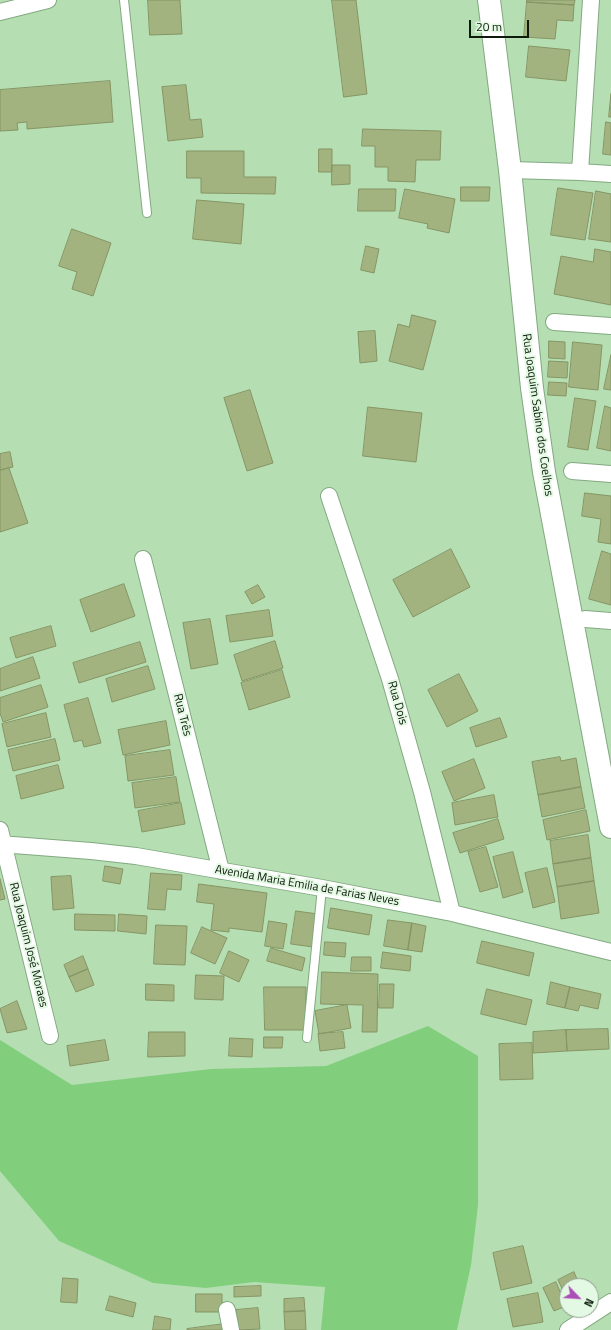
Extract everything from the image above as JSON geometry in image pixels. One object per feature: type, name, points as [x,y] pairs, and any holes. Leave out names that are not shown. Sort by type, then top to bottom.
[{"type":"main road","name":"Rua Joaquim Sabino dos Coelhos","points":[[489,0],[510,170],[532,388],[544,472],[607,777],[611,827]]},
{"type":"street","points":[[0,12],[48,0]]},
{"type":"street","points":[[580,172],[591,0]]},
{"type":"street","points":[[510,170],[611,174]]},
{"type":"street","points":[[554,322],[611,326]]},
{"type":"street","points":[[572,471],[611,474]]},
{"type":"street","name":"Rua Dois","points":[[328,496],[390,679],[422,792],[452,913]]},
{"type":"street","name":"Rua Três","points":[[143,559],[221,871]]},
{"type":"street","points":[[585,618],[611,621]]},
{"type":"street","name":"Avenida Maria Emilia de Farias Neves","points":[[1,840],[136,856],[322,888],[452,913],[611,952]]},
{"type":"street","name":"Rua Joaquim José Moraes","points":[[1,840],[50,1036]]},
{"type":"street","points":[[568,1330],[611,1302]]},
{"type":"street","points":[[227,1310],[231,1330]]},
{"type":"lane","points":[[124,0],[147,213]]},
{"type":"lane","points":[[307,1038],[322,888]]},
{"type":"shaded area","points":[[428,1026],[478,1056],[478,1205],[471,1265],[457,1330],[321,1330],[325,1287],[254,1282],[206,1288],[153,1283],[59,1241],[0,1171],[0,1040],[72,1085],[211,1069],[326,1066]]},
{"type":"building","points":[[148,0],[180,0],[182,34],[150,35]]},
{"type":"building","points":[[332,0],[356,0],[367,94],[344,97]]},
{"type":"building","points":[[527,0],[575,0],[574,5],[527,2]]},
{"type":"building","points":[[527,2],[574,5],[573,21],[557,20],[555,39],[524,37]]},
{"type":"building","points":[[529,46],[570,50],[566,81],[526,77]]},
{"type":"building","points":[[110,81],[113,122],[27,129],[27,122],[17,123],[18,130],[0,131],[0,90]]},
{"type":"building","points":[[186,85],[190,120],[201,119],[203,137],[168,141],[162,87]]},
{"type":"building","points":[[611,94],[611,117],[609,117]]},
{"type":"building","points":[[606,122],[611,123],[611,155],[603,154]]},
{"type":"building","points":[[363,129],[441,131],[440,160],[416,160],[415,182],[388,181],[388,167],[375,167],[375,146],[362,146]]},
{"type":"building","points":[[319,149],[332,149],[332,172],[319,172]]},
{"type":"building","points":[[187,151],[244,151],[244,177],[276,177],[275,194],[201,193],[201,178],[187,178]]},
{"type":"building","points":[[332,165],[350,165],[350,184],[332,185]]},
{"type":"building","points":[[461,187],[490,187],[489,201],[461,201]]},
{"type":"building","points":[[558,188],[593,193],[585,240],[551,235]]},
{"type":"building","points":[[359,189],[396,189],[395,211],[358,211]]},
{"type":"building","points":[[405,189],[455,199],[449,233],[427,228],[428,224],[399,218]]},
{"type":"building","points":[[596,191],[611,194],[611,242],[589,239]]},
{"type":"building","points":[[197,200],[244,204],[241,244],[193,239]]},
{"type":"building","points":[[72,229],[111,243],[93,296],[72,289],[77,272],[59,266]]},
{"type":"building","points":[[366,246],[379,249],[374,273],[361,270]]},
{"type":"building","points":[[595,249],[611,252],[611,305],[554,294],[561,256],[593,262]]},
{"type":"building","points":[[412,315],[436,321],[423,370],[389,361],[398,324],[409,327]]},
{"type":"building","points":[[375,331],[377,361],[360,363],[358,332]]},
{"type":"building","points":[[549,341],[565,342],[565,359],[549,358]]},
{"type":"building","points":[[573,342],[602,345],[598,390],[569,387]]},
{"type":"building","points":[[611,355],[611,390],[604,389]]},
{"type":"building","points":[[549,361],[568,362],[567,378],[548,377]]},
{"type":"building","points":[[549,382],[567,383],[566,396],[548,395]]},
{"type":"building","points":[[250,390],[273,463],[247,471],[224,398]]},
{"type":"building","points":[[575,398],[596,401],[588,450],[568,447]]},
{"type":"building","points":[[605,406],[611,408],[611,451],[597,448]]},
{"type":"building","points":[[368,407],[422,413],[416,462],[363,456]]},
{"type":"building","points":[[10,452],[13,467],[0,470],[0,454]]},
{"type":"building","points":[[9,468],[28,523],[0,532],[0,471]]},
{"type":"building","points":[[585,493],[611,496],[611,544],[598,542],[601,519],[582,516]]},
{"type":"building","points":[[451,549],[470,587],[413,617],[393,580]]},
{"type":"building","points":[[602,551],[611,554],[611,605],[589,599]]},
{"type":"building","points":[[124,584],[135,616],[91,632],[80,600]]},
{"type":"building","points":[[258,585],[265,597],[252,604],[245,592]]},
{"type":"building","points":[[269,610],[273,636],[230,642],[226,616]]},
{"type":"building","points":[[210,619],[218,664],[191,669],[183,623]]},
{"type":"building","points":[[51,626],[56,646],[16,658],[10,638]]},
{"type":"building","points":[[275,641],[283,668],[242,681],[234,655]]},
{"type":"building","points":[[140,642],[146,662],[79,683],[73,663]]},
{"type":"building","points":[[33,657],[40,678],[0,691],[0,669]]},
{"type":"building","points":[[148,666],[155,689],[112,702],[106,679]]},
{"type":"building","points":[[282,670],[290,697],[249,710],[241,683]]},
{"type":"building","points":[[459,674],[478,711],[447,727],[428,690]]},
{"type":"building","points":[[41,685],[48,707],[3,722],[0,713],[0,698]]},
{"type":"building","points":[[88,698],[101,743],[84,747],[82,740],[74,742],[64,705]]},
{"type":"building","points":[[46,713],[51,737],[7,747],[2,724]]},
{"type":"building","points":[[500,718],[507,737],[476,747],[470,728]]},
{"type":"building","points":[[166,721],[170,745],[123,755],[118,730]]},
{"type":"building","points":[[55,739],[60,760],[13,771],[8,750]]},
{"type":"building","points":[[170,750],[174,775],[128,781],[125,756]]},
{"type":"building","points":[[560,757],[561,761],[576,758],[581,787],[538,795],[532,762]]},
{"type":"building","points":[[474,759],[485,788],[454,801],[442,772]]},
{"type":"building","points":[[58,765],[64,788],[21,799],[16,776]]},
{"type":"building","points":[[176,777],[180,802],[135,808],[132,783]]},
{"type":"building","points":[[581,787],[585,808],[542,817],[538,795]]},
{"type":"building","points":[[494,795],[498,817],[455,825],[452,803]]},
{"type":"building","points":[[181,803],[185,824],[142,832],[138,811]]},
{"type":"building","points":[[586,810],[590,831],[547,840],[543,820]]},
{"type":"building","points":[[498,819],[504,839],[460,853],[453,833]]},
{"type":"building","points":[[588,835],[591,858],[553,864],[550,841]]},
{"type":"building","points":[[486,847],[498,887],[480,892],[468,852]]},
{"type":"building","points":[[513,852],[523,892],[503,898],[493,857]]},
{"type":"building","points":[[591,858],[594,881],[557,887],[553,864]]},
{"type":"building","points":[[105,866],[123,869],[120,884],[103,881]]},
{"type":"building","points":[[547,868],[555,902],[533,908],[525,873]]},
{"type":"building","points":[[151,873],[182,875],[181,890],[167,889],[165,910],[148,909]]},
{"type":"building","points":[[71,876],[74,908],[53,910],[51,877]]},
{"type":"building","points":[[0,879],[5,899],[0,900]]},
{"type":"building","points":[[594,881],[599,913],[561,919],[557,887]]},
{"type":"building","points":[[199,884],[267,893],[262,932],[229,928],[229,932],[211,930],[214,904],[197,902]]},
{"type":"building","points":[[331,908],[372,915],[369,935],[328,928]]},
{"type":"building","points":[[296,911],[318,914],[313,947],[291,944]]},
{"type":"building","points":[[75,914],[115,915],[115,931],[75,930]]},
{"type":"building","points":[[119,914],[147,916],[146,934],[118,931]]},
{"type":"building","points":[[388,920],[412,923],[408,950],[384,946]]},
{"type":"building","points":[[269,921],[287,924],[283,949],[265,946]]},
{"type":"building","points":[[412,923],[426,926],[422,952],[408,950]]},
{"type":"building","points":[[156,925],[187,926],[185,965],[154,964]]},
{"type":"building","points":[[202,927],[227,938],[215,964],[191,953]]},
{"type":"building","points":[[482,941],[534,953],[529,976],[477,963]]},
{"type":"building","points":[[325,942],[346,943],[345,957],[324,955]]},
{"type":"building","points":[[271,948],[305,958],[302,971],[267,961]]},
{"type":"building","points":[[229,951],[249,960],[239,982],[220,973]]},
{"type":"building","points":[[383,952],[411,956],[410,971],[381,968]]},
{"type":"building","points":[[83,956],[88,969],[69,977],[64,965]]},
{"type":"building","points":[[352,957],[371,957],[371,971],[351,971]]},
{"type":"building","points":[[88,969],[94,985],[76,992],[69,977]]},
{"type":"building","points":[[322,972],[378,974],[377,1032],[362,1032],[363,1005],[321,1004]]},
{"type":"building","points":[[196,975],[224,976],[223,1000],[195,999]]},
{"type":"building","points":[[551,982],[570,987],[565,1008],[547,1004]]},
{"type":"building","points":[[146,984],[174,985],[174,1001],[146,1000]]},
{"type":"building","points":[[380,984],[394,984],[393,1008],[379,1008]]},
{"type":"building","points":[[264,987],[306,987],[306,1030],[265,1030]]},
{"type":"building","points":[[570,987],[601,994],[598,1009],[580,1005],[578,1011],[565,1008]]},
{"type":"building","points":[[487,989],[532,1000],[526,1025],[481,1014]]},
{"type":"building","points":[[17,1001],[27,1029],[7,1033],[0,1009]]},
{"type":"building","points":[[347,1005],[351,1028],[319,1034],[315,1011]]},
{"type":"building","points":[[608,1029],[609,1049],[567,1051],[566,1030]]},
{"type":"building","points":[[566,1030],[567,1051],[533,1053],[533,1032]]},
{"type":"building","points":[[149,1032],[185,1032],[185,1056],[148,1057]]},
{"type":"building","points":[[343,1032],[345,1048],[320,1051],[318,1034]]},
{"type":"building","points":[[264,1037],[283,1037],[282,1048],[264,1048]]},
{"type":"building","points":[[230,1038],[253,1039],[252,1057],[229,1056]]},
{"type":"building","points":[[105,1040],[109,1060],[70,1066],[67,1046]]},
{"type":"building","points":[[532,1043],[533,1079],[500,1080],[499,1044]]},
{"type":"building","points":[[523,1246],[532,1283],[501,1290],[493,1253]]},
{"type":"building","points":[[574,1272],[577,1278],[562,1278]]},
{"type":"building","points":[[63,1278],[78,1279],[77,1303],[61,1302]]},
{"type":"building","points":[[556,1282],[559,1289],[559,1309],[554,1311],[543,1288]]},
{"type":"building","points":[[261,1286],[261,1296],[234,1297],[234,1287]]},
{"type":"building","points":[[538,1293],[543,1322],[513,1327],[507,1299]]},
{"type":"building","points":[[196,1294],[222,1294],[222,1312],[196,1312]]},
{"type":"building","points":[[110,1296],[136,1303],[133,1317],[106,1310]]},
{"type":"building","points":[[304,1298],[305,1311],[284,1312],[284,1299]]},
{"type":"building","points":[[258,1308],[260,1329],[238,1330],[236,1310]]},
{"type":"building","points":[[305,1311],[306,1330],[285,1330],[284,1312]]},
{"type":"building","points":[[155,1316],[171,1319],[170,1330],[153,1330]]},
{"type":"building","points":[[224,1324],[225,1330],[187,1330],[187,1329]]}]
